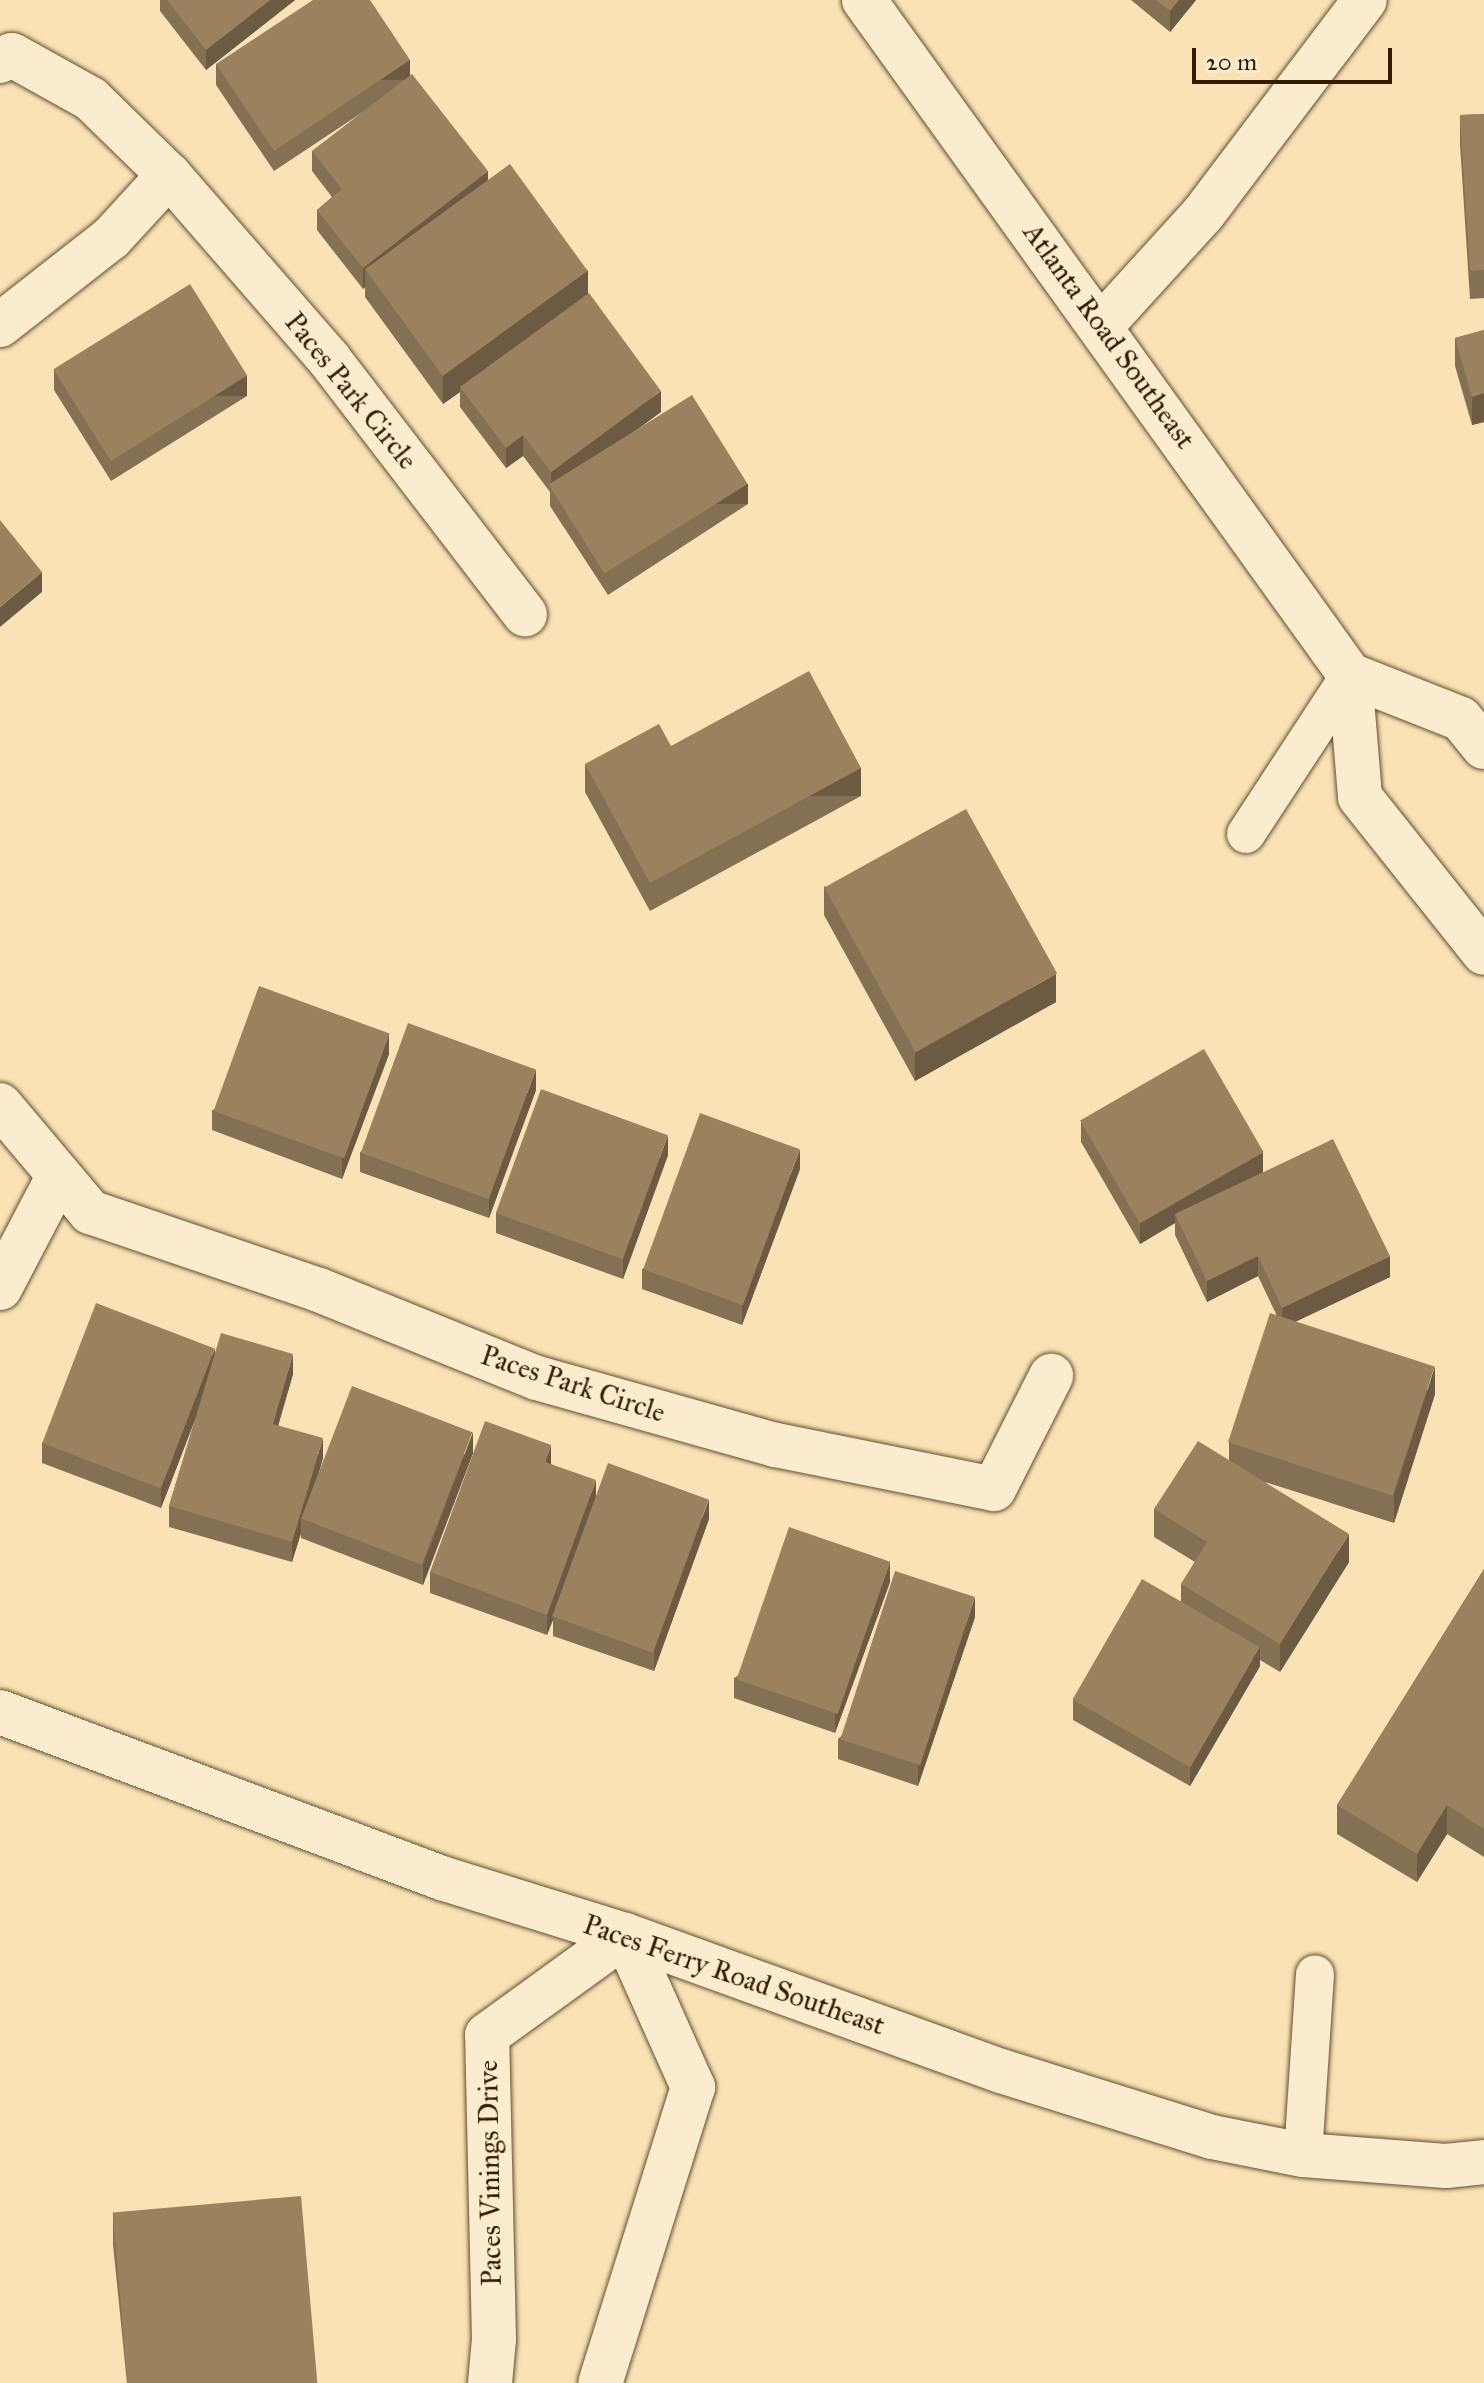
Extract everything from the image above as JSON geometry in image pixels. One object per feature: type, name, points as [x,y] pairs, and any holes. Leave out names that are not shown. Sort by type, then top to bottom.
[{"type":"street","name":"Atlanta Road Southeast","points":[[864,0],[1102,325],[1350,675]]},
{"type":"street","points":[[1102,325],[1203,214],[1365,0]]},
{"type":"street","name":"Paces Park Circle","points":[[0,61],[12,55],[91,99],[169,175],[329,359],[525,614]]},
{"type":"street","points":[[0,325],[111,238],[169,175]]},
{"type":"street","points":[[1484,747],[1461,719],[1350,675],[1360,797],[1484,953]]},
{"type":"street","name":"Paces Park Circle","points":[[0,1105],[90,1212],[319,1290],[537,1378],[776,1445],[994,1489],[1051,1376]]},
{"type":"street","points":[[0,1288],[59,1175]]},
{"type":"street","name":"Paces Ferry Road Southeast","points":[[0,1712],[445,1879],[625,1935],[1001,2071],[1212,2137],[1303,2155],[1446,2166],[1484,2162]]},
{"type":"street","points":[[600,2383],[693,2087],[625,1935]]},
{"type":"street","name":"Paces Vinings Drive","points":[[490,2383],[494,2339],[487,2035],[625,1935]]},
{"type":"lane","points":[[1246,834],[1350,675]]},
{"type":"lane","points":[[1303,2155],[1315,1974]]},
{"type":"building","points":[[167,0],[270,0],[206,50]]},
{"type":"building","points":[[313,0],[370,0],[410,60],[274,151],[216,64]]},
{"type":"building","points":[[1156,0],[1179,0],[1170,11]]},
{"type":"building","points":[[412,74],[488,171],[363,268],[317,210],[342,189],[312,151]]},
{"type":"building","points":[[1484,114],[1484,270],[1470,271],[1460,115]]},
{"type":"building","points":[[510,164],[588,271],[443,376],[365,269]]},
{"type":"building","points":[[190,284],[247,376],[111,461],[53,369]]},
{"type":"building","points":[[589,293],[661,391],[551,472],[523,435],[506,448],[460,387]]},
{"type":"building","points":[[1484,330],[1484,393],[1472,397],[1455,338]]},
{"type":"building","points":[[692,395],[748,484],[604,574],[549,485]]},
{"type":"building","points":[[0,520],[42,572],[0,607]]},
{"type":"building","points":[[809,671],[861,768],[650,883],[585,764],[659,724],[671,746]]},
{"type":"building","points":[[966,809],[1057,973],[915,1052],[824,888]]},
{"type":"building","points":[[259,986],[390,1034],[344,1159],[214,1111]]},
{"type":"building","points":[[408,1023],[536,1070],[489,1199],[361,1153]]},
{"type":"building","points":[[1204,1049],[1264,1152],[1140,1224],[1080,1120]]},
{"type":"building","points":[[541,1089],[668,1135],[623,1259],[496,1213]]},
{"type":"building","points":[[700,1113],[800,1149],[743,1305],[643,1269]]},
{"type":"building","points":[[1333,1139],[1390,1256],[1282,1308],[1258,1256],[1207,1281],[1175,1214]]},
{"type":"building","points":[[96,1303],[215,1349],[161,1489],[42,1443]]},
{"type":"building","points":[[1270,1313],[1435,1366],[1393,1496],[1228,1442]]},
{"type":"building","points":[[221,1333],[293,1354],[273,1424],[323,1438],[292,1542],[169,1506]]},
{"type":"building","points":[[352,1386],[472,1432],[422,1565],[301,1519]]},
{"type":"building","points":[[485,1421],[551,1445],[545,1462],[596,1480],[547,1615],[430,1572]]},
{"type":"building","points":[[1198,1441],[1349,1534],[1280,1644],[1181,1584],[1207,1542],[1154,1509]]},
{"type":"building","points":[[608,1463],[709,1500],[653,1653],[552,1616]]},
{"type":"building","points":[[789,1527],[890,1562],[838,1714],[737,1679]]},
{"type":"building","points":[[1484,1569],[1484,1829],[1447,1805],[1417,1854],[1337,1805]]},
{"type":"building","points":[[895,1571],[975,1597],[920,1765],[840,1739]]},
{"type":"building","points":[[1142,1579],[1260,1647],[1190,1767],[1072,1699]]},
{"type":"building","points":[[301,2196],[317,2383],[128,2383],[113,2212]]}]
